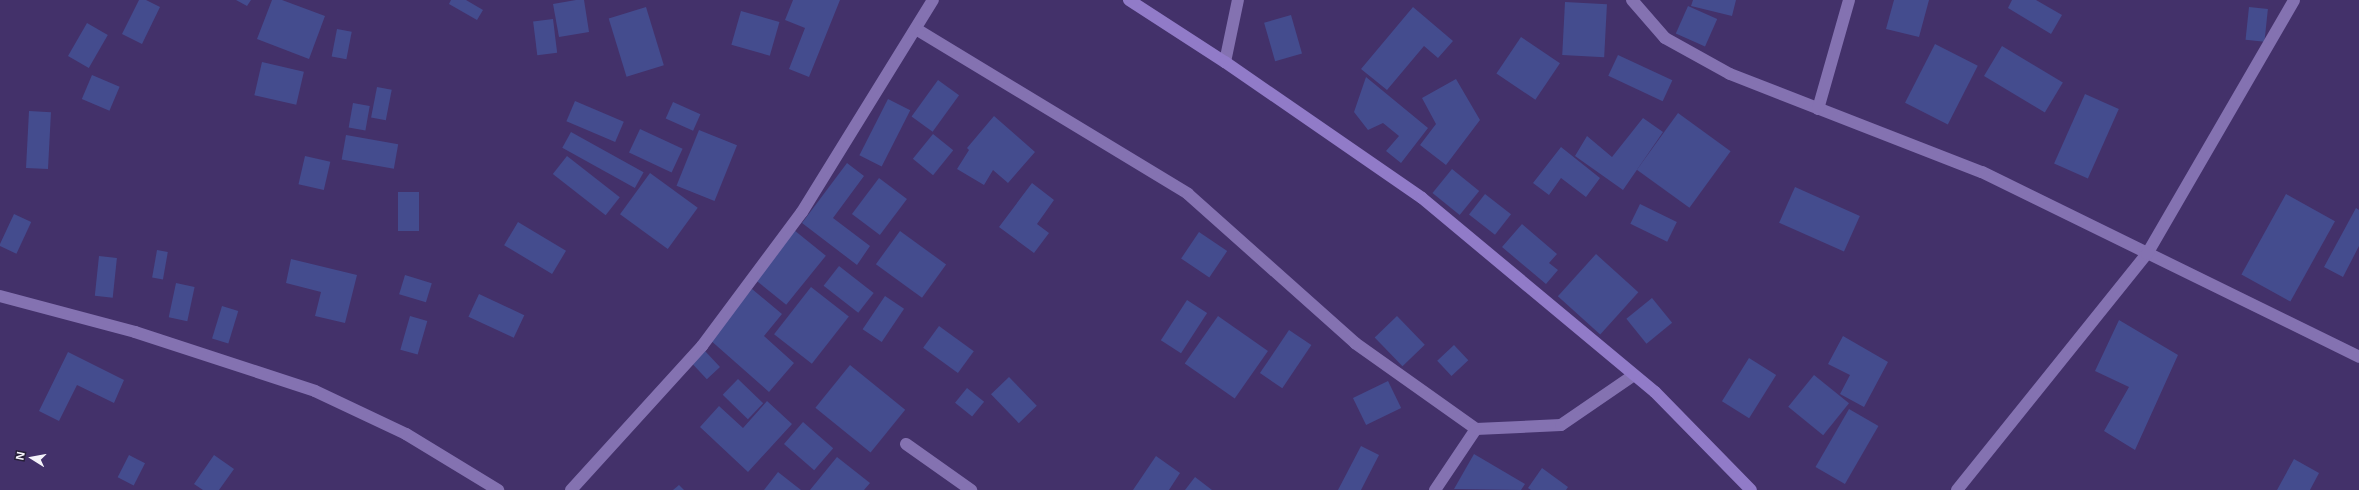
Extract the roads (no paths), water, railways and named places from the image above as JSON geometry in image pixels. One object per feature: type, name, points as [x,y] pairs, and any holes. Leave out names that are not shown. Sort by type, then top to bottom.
[{"type":"main road","points":[[1129,0],[1225,62],[1422,198],[1656,392],[1751,490]]},
{"type":"street","points":[[571,490],[702,346],[802,212],[933,0]]},
{"type":"street","points":[[1225,62],[1238,0]]},
{"type":"street","points":[[1632,0],[1665,38],[1730,74],[1982,172],[2359,357]]},
{"type":"street","points":[[1818,109],[1849,0]]},
{"type":"street","points":[[1957,490],[2147,254],[2294,0]]},
{"type":"street","points":[[916,29],[1188,194],[1355,343],[1476,429],[1561,425],[1634,375]]},
{"type":"street","points":[[0,296],[135,332],[315,391],[406,434],[498,490]]},
{"type":"street","points":[[1435,490],[1476,429]]},
{"type":"street","points":[[906,444],[971,490]]}]
